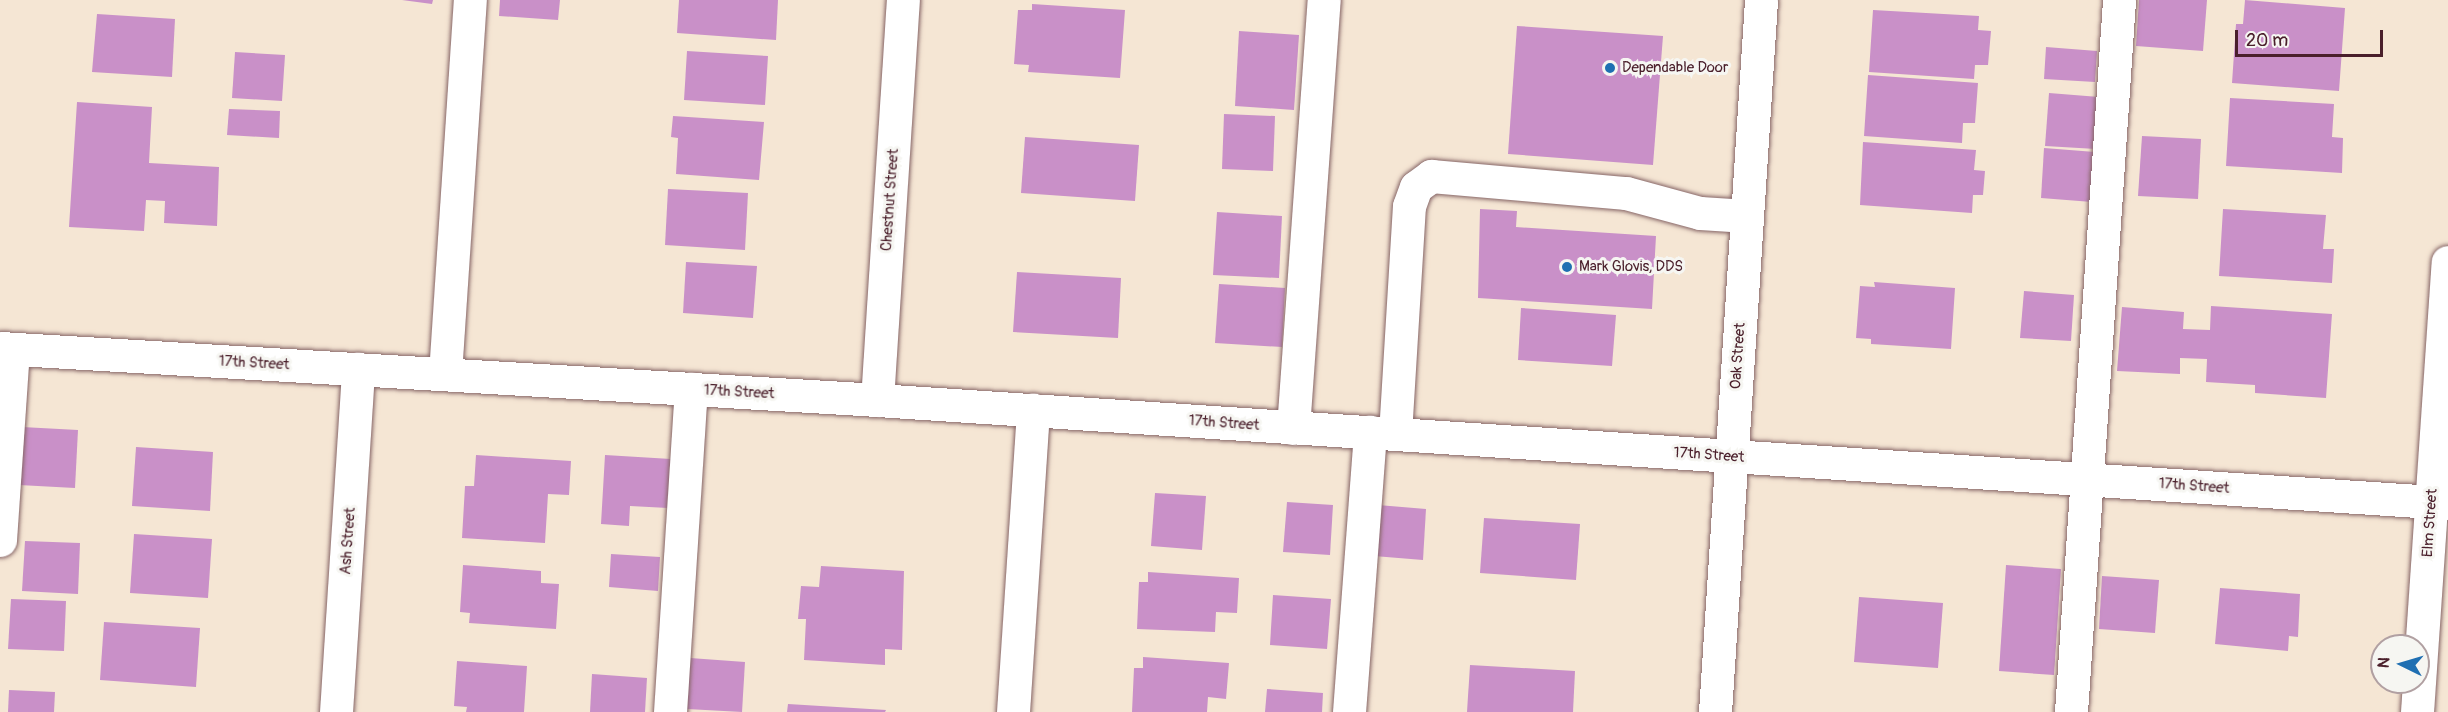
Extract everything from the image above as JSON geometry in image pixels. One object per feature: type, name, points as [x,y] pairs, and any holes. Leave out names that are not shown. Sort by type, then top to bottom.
[{"type":"street","points":[[445,374],[470,0]]},
{"type":"street","name":"Chestnut Street","points":[[877,400],[903,0]]},
{"type":"street","points":[[1293,428],[1324,0]]},
{"type":"street","name":"Oak Street","points":[[1715,712],[1761,0]]},
{"type":"street","points":[[2071,712],[2119,0]]},
{"type":"street","points":[[1349,712],[1409,206],[1416,187],[1431,176],[1455,175],[1626,193],[1700,213],[1747,216]]},
{"type":"street","name":"Elm Street","points":[[2417,712],[2440,502],[2448,262]]},
{"type":"street","points":[[0,540],[6,348]]},
{"type":"street","name":"17th Street","points":[[6,348],[877,400],[2440,502]]},
{"type":"street","name":"Ash Street","points":[[336,712],[358,369]]},
{"type":"street","points":[[670,712],[691,389]]},
{"type":"street","points":[[1013,712],[1033,410]]},
{"type":"building","points":[[402,0],[433,0],[432,4]]},
{"type":"building","points":[[500,0],[560,0],[558,20],[499,16]]},
{"type":"building","points":[[679,0],[778,0],[776,40],[677,33]]},
{"type":"building","points":[[2139,0],[2207,0],[2203,51],[2136,46]]},
{"type":"building","points":[[2245,0],[2345,8],[2339,91],[2232,83],[2236,24],[2243,24]]},
{"type":"building","points":[[1032,4],[1125,10],[1120,78],[1028,72],[1029,65],[1014,64],[1018,10],[1032,10]]},
{"type":"building","points":[[1873,10],[1979,16],[1978,30],[1991,31],[1988,65],[1975,65],[1974,79],[1869,72]]},
{"type":"building","points":[[97,14],[175,19],[172,77],[92,72]]},
{"type":"building","points":[[1517,26],[1663,36],[1653,165],[1508,154]]},
{"type":"building","points":[[1239,31],[1299,35],[1294,110],[1235,106]]},
{"type":"building","points":[[2046,47],[2097,51],[2095,82],[2044,79]]},
{"type":"building","points":[[687,51],[768,56],[765,105],[684,100]]},
{"type":"building","points":[[235,52],[285,55],[282,101],[232,98]]},
{"type":"building","points":[[1868,75],[1978,83],[1975,123],[1963,123],[1962,143],[1864,136]]},
{"type":"building","points":[[2049,93],[2099,97],[2096,149],[2045,146]]},
{"type":"building","points":[[2230,98],[2334,104],[2332,137],[2343,138],[2342,173],[2226,166]]},
{"type":"building","points":[[77,102],[152,107],[149,163],[219,167],[217,226],[164,223],[165,201],[146,200],[144,231],[69,227]]},
{"type":"building","points":[[229,109],[280,111],[279,138],[227,135]]},
{"type":"building","points":[[1224,114],[1275,116],[1273,171],[1222,169]]},
{"type":"building","points":[[673,116],[764,122],[759,180],[676,174],[678,138],[671,137]]},
{"type":"building","points":[[2142,136],[2201,139],[2198,199],[2138,196]]},
{"type":"building","points":[[1025,137],[1139,145],[1135,201],[1021,193]]},
{"type":"building","points":[[1863,142],[1976,150],[1974,170],[1985,171],[1983,195],[1973,195],[1972,213],[1860,205]]},
{"type":"building","points":[[2044,148],[2095,152],[2092,202],[2041,198]]},
{"type":"building","points":[[668,189],[748,193],[745,250],[665,245]]},
{"type":"building","name":"Mark Glovis, DDS","points":[[1480,209],[1517,211],[1516,227],[1656,236],[1652,309],[1478,298]]},
{"type":"building","points":[[2223,209],[2326,215],[2323,249],[2334,249],[2332,283],[2219,276]]},
{"type":"building","points":[[1217,212],[1282,216],[1279,278],[1213,275]]},
{"type":"building","points":[[686,262],[757,266],[753,318],[683,313]]},
{"type":"building","points":[[1017,272],[1121,278],[1118,338],[1013,332]]},
{"type":"building","points":[[1874,282],[1955,288],[1951,349],[1871,344],[1871,339],[1856,338],[1860,286],[1875,287]]},
{"type":"building","points":[[1219,284],[1285,288],[1282,347],[1215,343]]},
{"type":"building","points":[[2024,291],[2074,295],[2071,341],[2020,338]]},
{"type":"building","points":[[2211,306],[2332,314],[2326,398],[2255,393],[2255,385],[2206,382],[2207,359],[2180,358],[2180,374],[2117,371],[2122,307],[2184,312],[2183,329],[2210,330]]},
{"type":"building","points":[[1521,308],[1616,315],[1612,366],[1518,360]]},
{"type":"building","points":[[22,427],[78,430],[75,488],[19,485]]},
{"type":"building","points":[[136,447],[213,452],[210,511],[132,506]]},
{"type":"building","points":[[476,455],[571,461],[569,495],[548,494],[545,543],[462,538],[465,486],[474,486]]},
{"type":"building","points":[[605,455],[671,459],[668,508],[630,506],[629,526],[601,524]]},
{"type":"building","points":[[1155,493],[1206,496],[1202,550],[1151,546]]},
{"type":"building","points":[[1287,502],[1333,505],[1330,555],[1283,552]]},
{"type":"building","points":[[1378,505],[1426,509],[1423,560],[1374,556]]},
{"type":"building","points":[[1484,518],[1580,524],[1576,580],[1480,573]]},
{"type":"building","points":[[134,534],[212,539],[208,598],[130,593]]},
{"type":"building","points":[[25,541],[80,543],[78,594],[22,591]]},
{"type":"building","points":[[611,554],[660,557],[658,591],[609,587]]},
{"type":"building","points":[[463,565],[541,571],[541,583],[559,584],[556,629],[469,623],[470,613],[460,612]]},
{"type":"building","points":[[2006,565],[2061,569],[2054,675],[1999,671]]},
{"type":"building","points":[[821,566],[904,571],[902,650],[885,649],[885,665],[804,660],[806,619],[798,619],[801,586],[819,587]]},
{"type":"building","points":[[1148,572],[1239,578],[1237,613],[1216,612],[1215,632],[1137,629],[1139,582],[1148,582]]},
{"type":"building","points":[[2102,576],[2159,580],[2155,633],[2099,629]]},
{"type":"building","points":[[2220,588],[2300,594],[2298,637],[2289,636],[2288,651],[2215,644]]},
{"type":"building","points":[[1273,595],[1331,599],[1327,649],[1270,645]]},
{"type":"building","points":[[1859,597],[1943,603],[1938,668],[1854,662]]},
{"type":"building","points":[[11,599],[66,601],[64,651],[8,649]]},
{"type":"building","points":[[104,622],[200,628],[196,687],[100,680]]},
{"type":"building","points":[[1143,657],[1229,663],[1226,699],[1208,697],[1207,712],[1132,712],[1134,668],[1143,668]]},
{"type":"building","points":[[690,658],[745,662],[742,712],[687,709]]},
{"type":"building","points":[[457,661],[527,666],[524,712],[466,712],[467,707],[454,706]]},
{"type":"building","points":[[1470,665],[1575,671],[1573,712],[1467,712]]},
{"type":"building","points":[[592,674],[647,678],[645,712],[590,712]]},
{"type":"building","points":[[1267,689],[1323,693],[1322,712],[1265,712]]},
{"type":"building","points":[[9,690],[55,692],[54,712],[8,712]]},
{"type":"building","points":[[788,704],[886,710],[885,712],[787,712]]},
{"type":"place","name":"Dependable Door","points":[[1610,68]]},
{"type":"place","name":"Mark Glovis, DDS","points":[[1567,267]]}]
